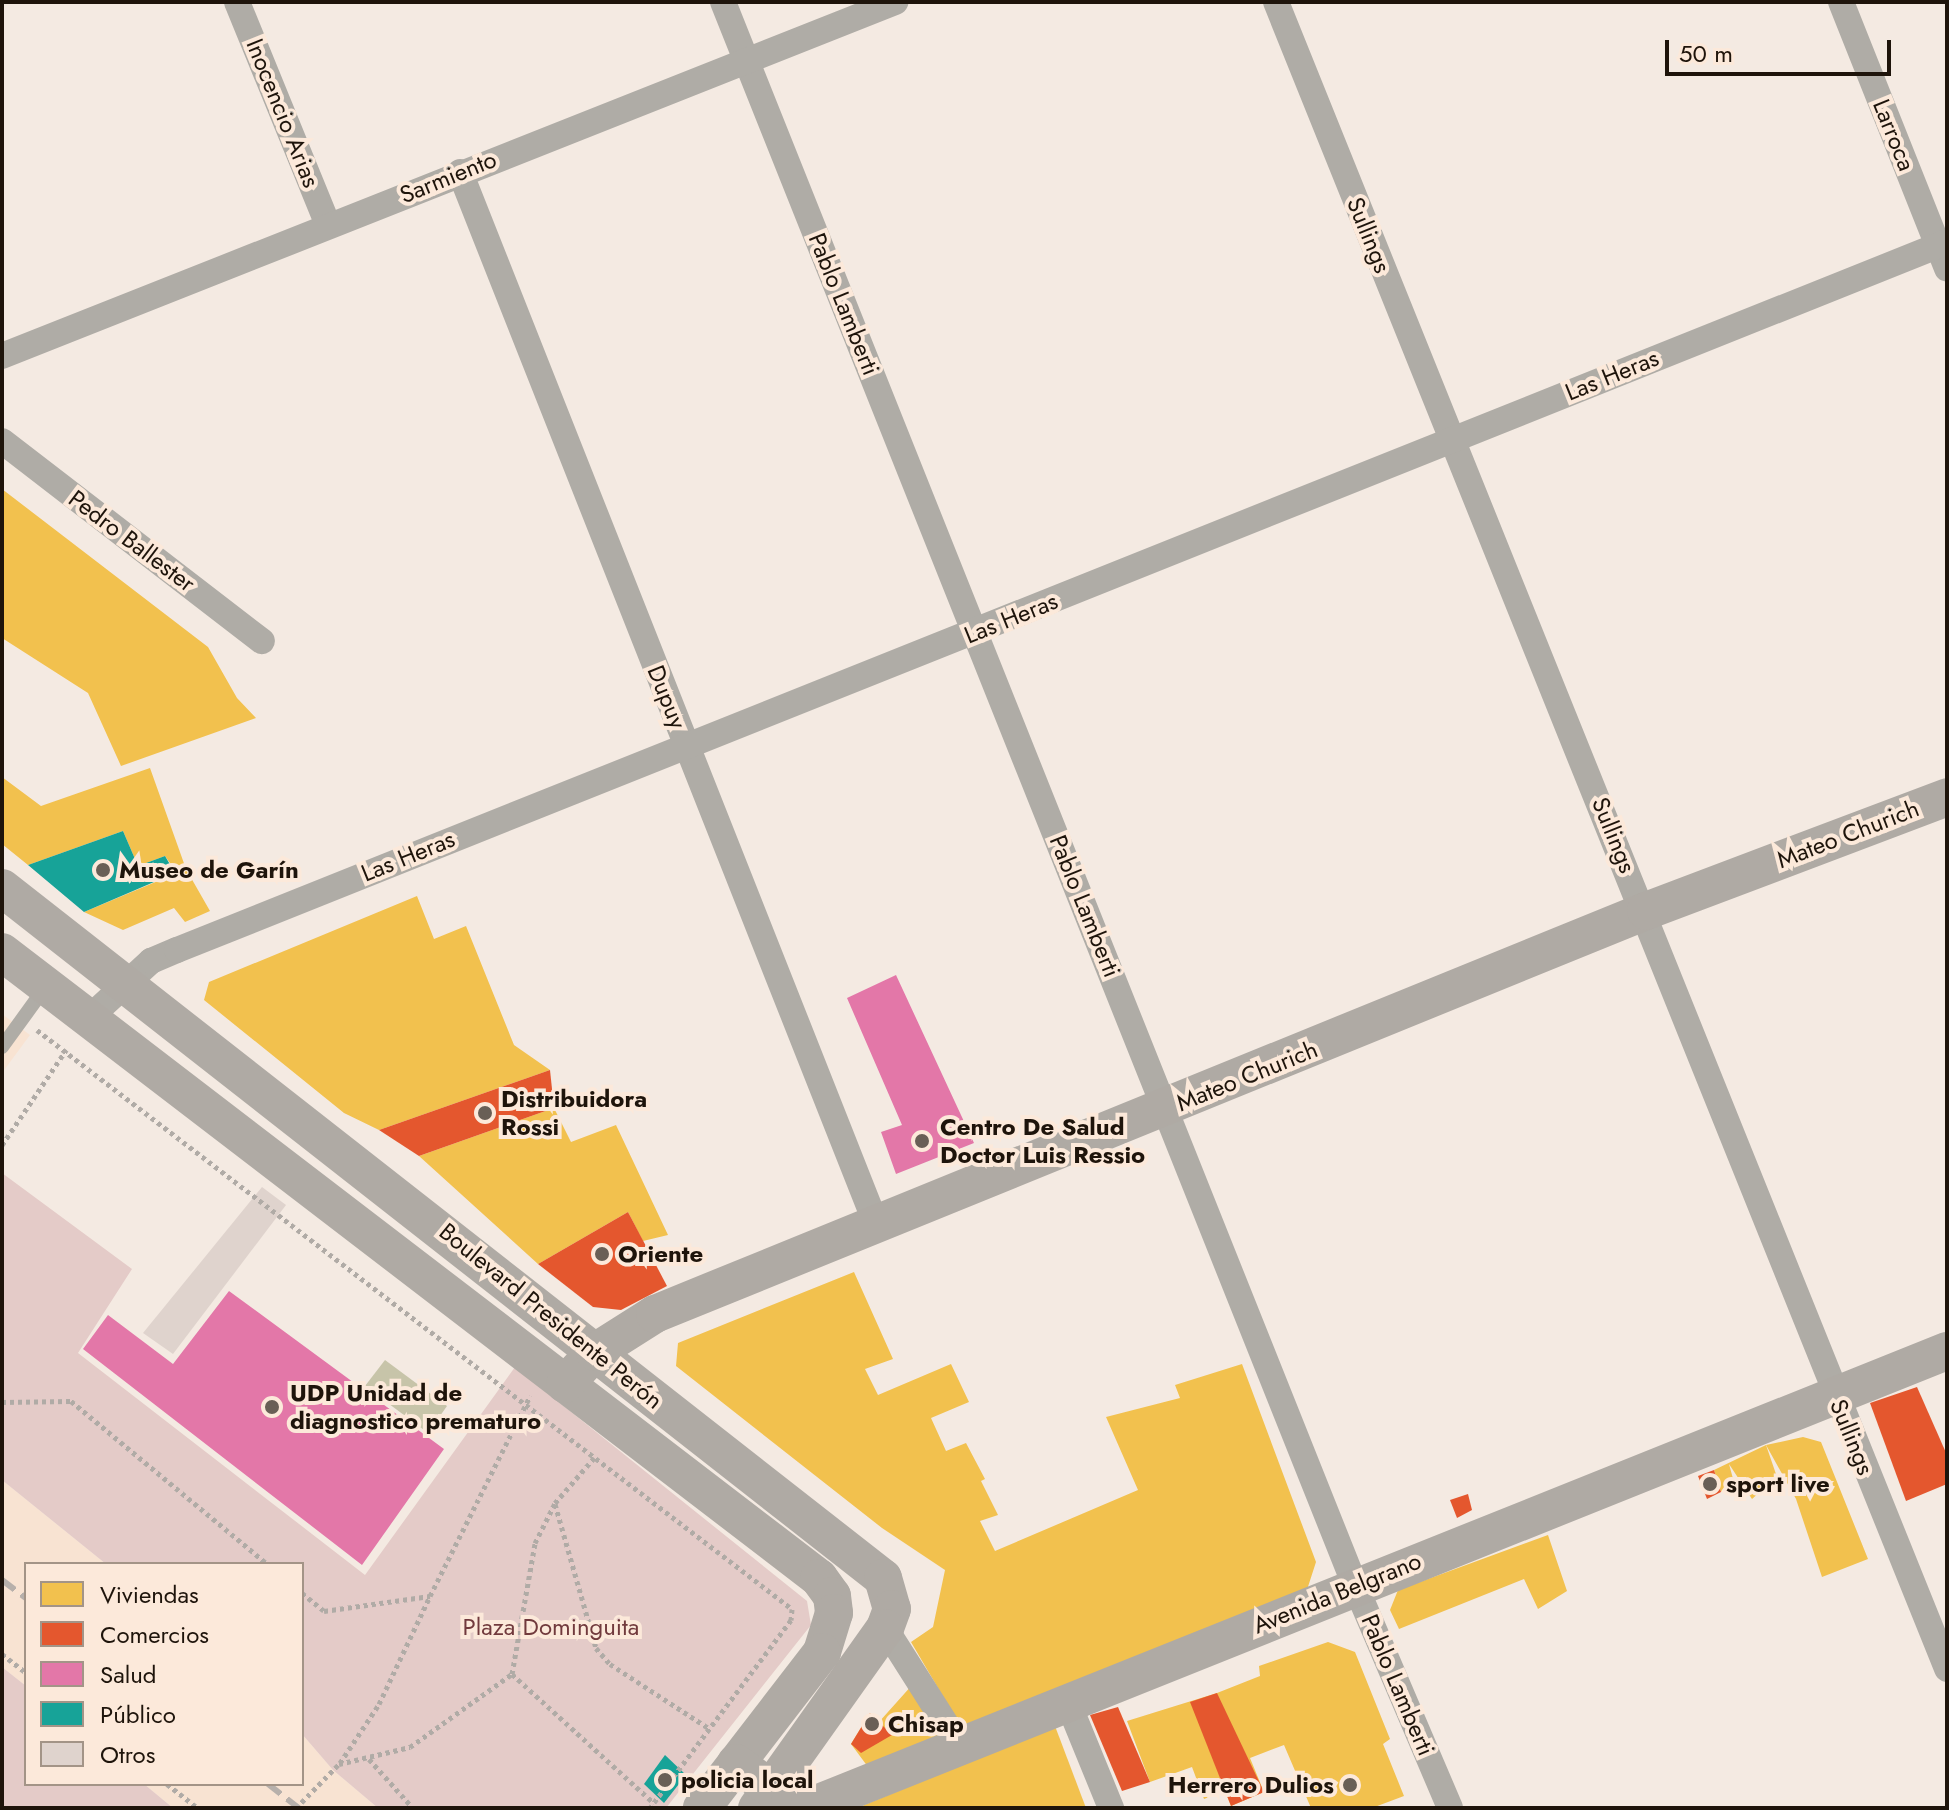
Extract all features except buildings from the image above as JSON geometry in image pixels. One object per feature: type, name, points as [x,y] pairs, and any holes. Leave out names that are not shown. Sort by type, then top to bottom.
[{"type":"street","name":"Inocencio Arias","points":[[237,2],[328,225]]},
{"type":"street","name":"Pablo Lamberti","points":[[723,2],[1355,1585],[1450,1808]]},
{"type":"street","name":"Sarmiento","points":[[2,356],[895,2]]},
{"type":"street","name":"Sullings","points":[[1276,2],[1450,439],[1646,911],[1835,1394],[1947,1669]]},
{"type":"street","name":"Larroca","points":[[1841,2],[1944,252]]},
{"type":"street","name":"Dupuy","points":[[460,172],[875,1221]]},
{"type":"street","name":"Las Heras","points":[[90,1017],[123,983],[151,961],[686,743],[975,632],[1450,439],[1944,252]]},
{"type":"street","name":"Pedro Ballester","points":[[2,441],[262,641]]},
{"type":"street","name":"Mateo Churich","points":[[557,1377],[655,1314],[875,1221],[1167,1109],[1646,911],[1947,797]]},
{"type":"street","name":"Boulevard Presidente Perón","points":[[2,888],[867,1564],[889,1594],[892,1609],[885,1628]]},
{"type":"street","name":"Boulevard Presidente Perón","points":[[2,952],[819,1578],[832,1596],[832,1630],[822,1652],[702,1808]]},
{"type":"street","name":"Avenida Belgrano","points":[[740,1757],[764,1799],[809,1807],[1067,1700],[1947,1351]]},
{"type":"street","points":[[764,1799],[885,1628],[960,1746]]},
{"type":"street","points":[[1067,1700],[1111,1808]]},
{"type":"lane","points":[[2,1047],[47,985]]},
{"type":"path","points":[[2,1145],[90,1017]]},
{"type":"path","points":[[22,1020],[792,1609],[791,1620],[652,1805],[512,1674]]},
{"type":"path","points":[[296,1808],[339,1764],[379,1704],[525,1406],[557,1377]]},
{"type":"path","points":[[2,1402],[71,1401],[265,1562]]},
{"type":"path","points":[[339,1764],[410,1747],[512,1674],[522,1642],[531,1556],[555,1503],[622,1427]]},
{"type":"path","points":[[555,1503],[596,1648],[610,1664],[710,1728],[740,1757]]},
{"type":"path","points":[[304,1595],[324,1611],[430,1596]]},
{"type":"path","points":[[2,1654],[24,1671]]},
{"type":"path","points":[[369,1759],[413,1808]]},
{"type":"path","points":[[170,1786],[198,1808]]},
{"type":"shaded area","points":[[2,1014],[30,1035],[2,1073]]},
{"type":"shaded area","points":[[385,1360],[447,1406],[428,1433],[365,1386]]},
{"type":"shaded area","points":[[2,1480],[104,1562],[24,1562],[24,1684],[2,1667]]},
{"type":"shaded area","points":[[304,1736],[333,1770],[378,1808],[173,1808],[146,1786],[304,1786]]},
{"type":"green space","name":"Plaza Dominguita","points":[[2,1173],[132,1269],[78,1353],[365,1575],[515,1367],[807,1601],[811,1625],[666,1808],[378,1808],[333,1770],[304,1736],[304,1562],[104,1562],[2,1480]]},
{"type":"green space","points":[[2,1667],[24,1684],[24,1786],[146,1786],[173,1808],[2,1808]]},
{"type":"railway","points":[[2,1580],[24,1596]]},
{"type":"railway","points":[[271,1786],[299,1808]]},
{"type":"place","name":"Museo de Garín","points":[[103,870]]},
{"type":"place","name":"Distribuidora Rossi","points":[[485,1113]]},
{"type":"place","name":"Centro De Salud Doctor Luis Ressio","points":[[922,1141]]},
{"type":"place","name":"Oriente","points":[[602,1254]]},
{"type":"place","name":"UDP Unidad de diagnostico prematuro","points":[[272,1407]]},
{"type":"place","name":"sport live","points":[[1710,1484]]},
{"type":"place","name":"Chisap","points":[[872,1724]]},
{"type":"place","name":"policia local","points":[[665,1780]]},
{"type":"place","name":"Herrero Dulios","points":[[1350,1785]]}]
